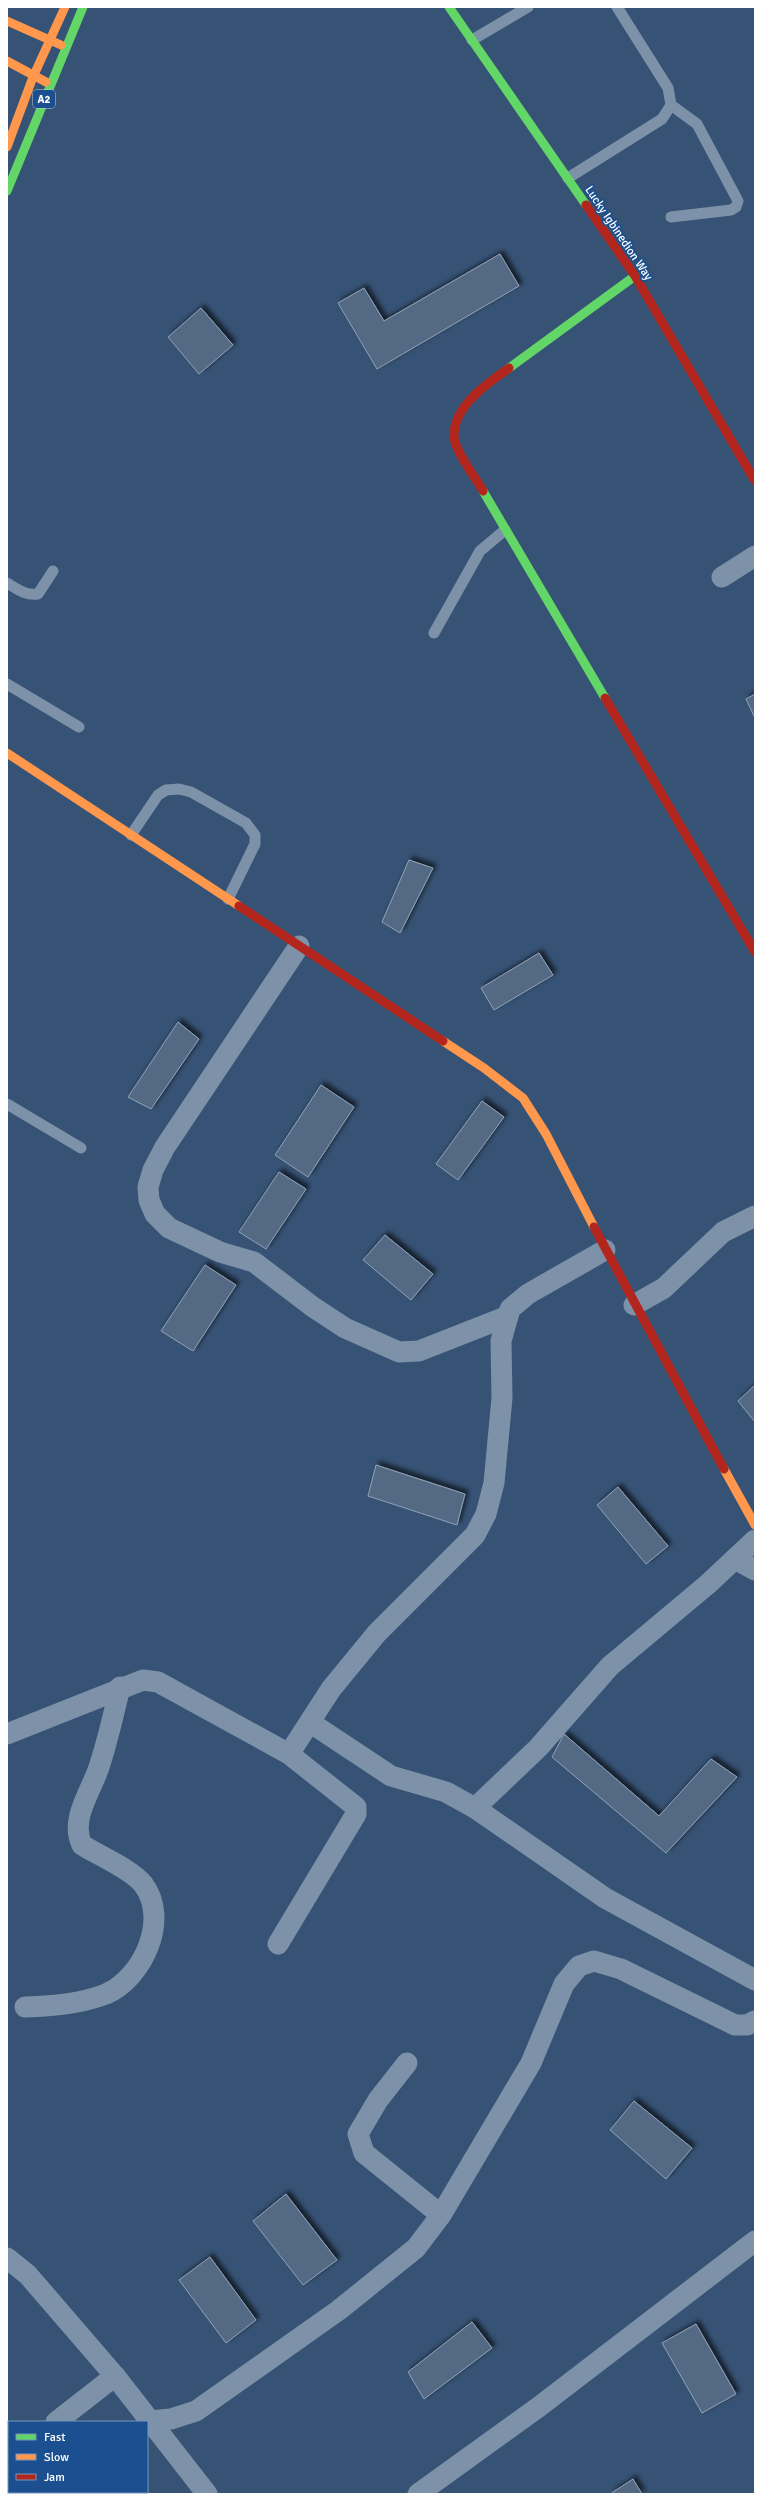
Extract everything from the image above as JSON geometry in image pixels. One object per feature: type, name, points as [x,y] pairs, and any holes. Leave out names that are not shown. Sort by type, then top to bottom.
[{"type":"main road","points":[[7,147],[33,77],[65,7]]},
{"type":"main road","name":"A2","points":[[7,191],[83,7]]},
{"type":"main road","name":"Lucky Igbinedion Way","points":[[449,7],[635,276],[755,481]]},
{"type":"main road","points":[[7,21],[50,38],[66,47]]},
{"type":"main road","points":[[7,61],[33,77],[50,84]]},
{"type":"main road","points":[[635,276],[488,383],[462,410],[454,434],[458,449],[505,530],[755,952]]},
{"type":"main road","points":[[7,753],[484,1068],[523,1098],[546,1134],[634,1305],[755,1525]]},
{"type":"street","points":[[722,576],[755,556]]},
{"type":"street","points":[[299,946],[165,1147],[153,1170],[148,1187],[149,1200],[155,1214],[169,1228],[220,1252],[254,1262],[313,1307],[345,1328],[399,1352],[419,1351],[508,1316]]},
{"type":"street","points":[[634,1305],[664,1288],[723,1232],[755,1216]]},
{"type":"street","points":[[289,1754],[311,1723],[331,1689],[377,1634],[475,1535],[486,1514],[494,1483],[502,1398],[501,1341],[510,1309],[528,1294],[605,1250]]},
{"type":"street","points":[[475,1808],[538,1748],[610,1666],[708,1584],[755,1540]]},
{"type":"street","points":[[735,1559],[755,1570]]},
{"type":"street","points":[[7,1734],[120,1687],[143,1680],[158,1682],[289,1754],[356,1807],[356,1814],[278,1944]]},
{"type":"street","points":[[25,2007],[66,2005],[106,1994],[125,1982],[141,1961],[153,1934],[152,1904],[142,1884],[82,1845],[77,1836],[82,1804],[100,1766],[120,1687]]},
{"type":"street","points":[[311,1723],[391,1776],[446,1792],[475,1808],[605,1898],[755,1980]]},
{"type":"street","points":[[150,2421],[171,2419],[196,2411],[339,2310],[416,2248],[441,2214],[531,2063],[564,1984],[579,1966],[594,1961],[621,1969],[735,2025],[747,2025],[755,2021]]},
{"type":"street","points":[[407,2063],[378,2100],[358,2134],[364,2153],[441,2214]]},
{"type":"street","points":[[418,2494],[540,2406],[755,2241]]},
{"type":"street","points":[[7,2258],[28,2275],[115,2376],[207,2494]]},
{"type":"street","points":[[57,2421],[115,2376]]},
{"type":"lane","points":[[472,40],[528,7]]},
{"type":"lane","points":[[568,178],[662,119],[671,105],[668,88],[617,7]]},
{"type":"lane","points":[[671,105],[697,124],[738,201],[736,207],[731,210],[671,217]]},
{"type":"lane","points":[[434,633],[480,551],[505,530]]},
{"type":"lane","points":[[7,583],[23,592],[32,595],[38,594],[53,571]]},
{"type":"lane","points":[[7,684],[78,727]]},
{"type":"lane","points":[[131,835],[158,795],[166,790],[179,789],[191,792],[246,823],[255,835],[255,844],[228,899]]},
{"type":"lane","points":[[7,1104],[81,1148]]},
{"type":"building","points":[[500,254],[519,286],[377,369],[338,303],[364,288],[384,321]]},
{"type":"building","points":[[201,308],[233,345],[199,374],[168,337]]},
{"type":"building","points":[[755,694],[755,718],[746,699]]},
{"type":"building","points":[[409,860],[433,868],[400,933],[382,922]]},
{"type":"building","points":[[539,953],[553,975],[494,1010],[481,988]]},
{"type":"building","points":[[178,1022],[199,1039],[151,1109],[128,1097]]},
{"type":"building","points":[[321,1085],[354,1107],[308,1177],[275,1155]]},
{"type":"building","points":[[482,1101],[504,1117],[458,1180],[436,1164]]},
{"type":"building","points":[[279,1172],[306,1189],[266,1249],[239,1232]]},
{"type":"building","points":[[385,1235],[433,1274],[411,1300],[363,1260]]},
{"type":"building","points":[[205,1265],[236,1285],[193,1351],[161,1331]]},
{"type":"building","points":[[755,1385],[755,1422],[738,1401]]},
{"type":"building","points":[[376,1465],[465,1494],[457,1525],[368,1496]]},
{"type":"building","points":[[618,1487],[668,1546],[646,1564],[597,1505]]},
{"type":"building","points":[[564,1734],[659,1816],[711,1759],[737,1777],[666,1853],[552,1757]]},
{"type":"building","points":[[634,2101],[692,2148],[666,2179],[610,2130]]},
{"type":"building","points":[[286,2194],[337,2260],[303,2285],[253,2221]]},
{"type":"building","points":[[210,2257],[256,2320],[226,2343],[179,2280]]},
{"type":"building","points":[[472,2322],[492,2348],[424,2399],[408,2372]]},
{"type":"building","points":[[696,2324],[736,2394],[702,2413],[662,2343]]},
{"type":"building","points":[[633,2479],[642,2494],[610,2494]]},
{"type":"building","points":[[54,2493],[87,2493],[86,2494]]},
{"type":"traffic: fast","points":[[7,191],[83,7]]},
{"type":"traffic: fast","points":[[449,7],[586,205]]},
{"type":"traffic: fast","points":[[509,368],[635,276]]},
{"type":"traffic: fast","points":[[483,491],[605,698]]},
{"type":"traffic: slow","points":[[7,147],[33,77],[65,7]]},
{"type":"traffic: slow","points":[[7,21],[61,45]]},
{"type":"traffic: slow","points":[[7,61],[46,82]]},
{"type":"traffic: slow","points":[[7,753],[239,906]]},
{"type":"traffic: slow","points":[[443,1041],[484,1068],[523,1098],[546,1134],[594,1227]]},
{"type":"traffic: slow","points":[[724,1469],[755,1525]]},
{"type":"traffic: jam","points":[[586,205],[635,276],[755,481]]},
{"type":"traffic: jam","points":[[483,491],[465,463],[457,447],[454,434],[456,423],[466,404],[483,388],[509,368]]},
{"type":"traffic: jam","points":[[605,698],[755,952]]},
{"type":"traffic: jam","points":[[239,906],[443,1041]]},
{"type":"traffic: jam","points":[[594,1227],[724,1469]]}]
